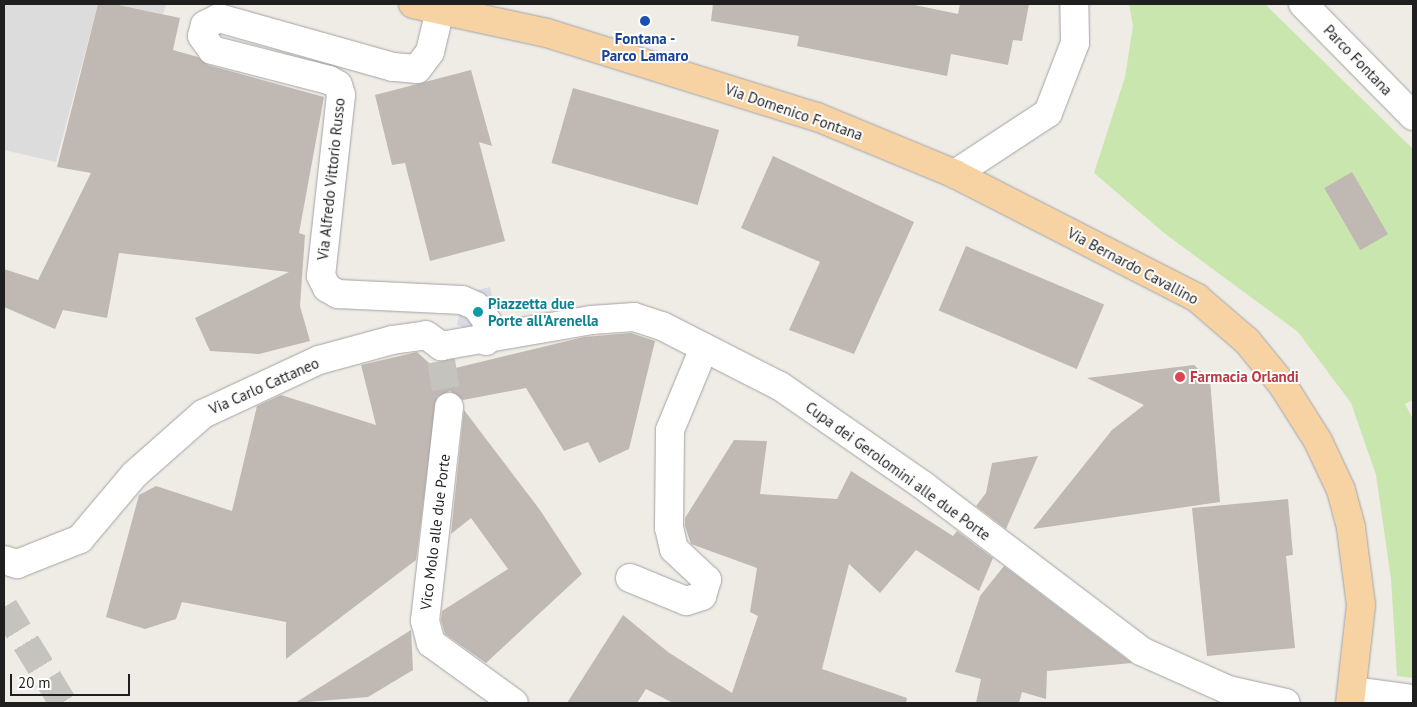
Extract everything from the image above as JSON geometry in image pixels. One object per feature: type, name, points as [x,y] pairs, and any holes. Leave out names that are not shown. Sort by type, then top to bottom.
[{"type":"main road","name":"Via Domenico Fontana","points":[[413,4],[548,33],[817,117],[955,174]]},
{"type":"main road","name":"Via Bernardo Cavallino","points":[[955,174],[1198,298],[1247,341],[1282,384],[1318,442],[1341,490],[1351,528],[1361,605],[1351,697]]},
{"type":"street","points":[[955,174],[1048,114],[1075,43],[1074,4]]},
{"type":"street","name":"Parco Fontana","points":[[1303,4],[1413,116]]},
{"type":"street","name":"Via Alfredo Vittorio Russo","points":[[440,10],[430,52],[417,70],[393,67],[219,18],[205,25],[202,36],[212,50],[329,80],[338,85],[341,95],[321,276],[327,288],[338,294],[462,300],[476,306],[487,321],[486,341]]},
{"type":"street","name":"Cupa dei Gerolomini alle due Porte","points":[[486,341],[591,320],[634,317],[704,348],[780,386],[924,486],[1141,651],[1228,690],[1286,703]]},
{"type":"street","name":"Via Carlo Cattaneo","points":[[4,560],[17,564],[80,539],[135,474],[204,414],[319,360],[392,340],[426,335],[441,354],[486,341]]},
{"type":"street","points":[[630,578],[686,601],[702,596],[707,580],[674,549],[669,528],[670,430],[704,348]]},
{"type":"street","name":"Vico Molo alle due Porte","points":[[449,407],[425,621],[431,643],[514,703]]},
{"type":"street","points":[[1351,697],[1413,699]]},
{"type":"shaded area","points":[[4,4],[98,4],[56,162],[4,150]]},
{"type":"shaded area","points":[[114,4],[166,4],[163,14]]},
{"type":"shaded area","name":"Piazzetta due Porte all'Arenella","points":[[490,287],[500,330],[476,333],[457,325],[462,300],[468,292]]},
{"type":"green space","points":[[1129,4],[1265,4],[1413,149],[1413,400],[1405,404],[1413,419],[1413,678],[1397,676],[1391,579],[1376,475],[1351,403],[1298,332],[1164,233],[1094,173],[1125,77],[1133,26]]},
{"type":"building","points":[[98,4],[114,4],[180,18],[173,50],[198,57],[208,65],[324,97],[299,233],[305,235],[300,306],[310,341],[259,354],[210,351],[195,318],[289,272],[119,253],[107,318],[63,310],[55,329],[4,307],[4,269],[38,280],[91,173],[57,167]]},
{"type":"building","points":[[713,4],[910,4],[958,14],[960,4],[1029,4],[1022,41],[1013,40],[1008,65],[951,54],[947,76],[797,46],[799,36],[711,21]]},
{"type":"building","points":[[471,70],[492,146],[479,142],[505,241],[430,261],[405,163],[392,165],[375,95]]},
{"type":"building","points":[[573,88],[719,130],[698,205],[552,163]]},
{"type":"building","points":[[773,156],[914,222],[854,354],[789,330],[820,262],[741,228]]},
{"type":"building","points":[[1352,172],[1388,234],[1360,250],[1324,188]]},
{"type":"building","points":[[966,246],[1104,305],[1077,369],[939,310]]},
{"type":"building","points":[[631,333],[655,341],[629,449],[599,463],[588,442],[564,451],[526,388],[463,400],[450,391],[437,397],[416,560],[286,659],[286,622],[182,602],[176,619],[145,629],[106,617],[139,495],[156,486],[232,511],[257,406],[281,395],[376,425],[361,365],[417,352],[439,372],[584,337]]},
{"type":"building","points":[[1194,365],[1210,380],[1220,502],[1033,529],[1112,430],[1144,405],[1087,378]]},
{"type":"building","points":[[464,410],[540,510],[582,574],[486,663],[445,634],[441,620],[442,611],[508,569],[471,518],[451,534]]},
{"type":"building","points":[[734,440],[767,441],[760,494],[837,499],[851,471],[953,536],[957,531],[993,558],[979,591],[916,550],[880,593],[849,564],[822,669],[907,698],[906,703],[673,703],[646,689],[637,703],[567,703],[623,615],[668,652],[732,693],[758,616],[750,612],[757,568],[691,544],[685,526],[685,518]]},
{"type":"building","points":[[1038,456],[1006,529],[976,506],[986,493],[992,463]]},
{"type":"building","points":[[1288,499],[1293,555],[1286,556],[1295,648],[1207,656],[1192,508]]},
{"type":"building","points":[[1004,566],[1132,663],[1047,671],[1046,699],[1022,692],[1019,703],[976,703],[981,679],[955,672],[980,596]]},
{"type":"building","points":[[411,630],[413,670],[368,697],[295,703]]},
{"type":"tunnel","points":[[441,361],[449,407]]},
{"type":"tunnel","points":[[4,607],[63,703]]},
{"type":"place","name":"Fontana - Parco Lamaro","points":[[645,21]]},
{"type":"place","name":"Piazzetta due Porte all'Arenella","points":[[478,312]]},
{"type":"place","name":"Farmacia Orlandi","points":[[1180,377]]}]
